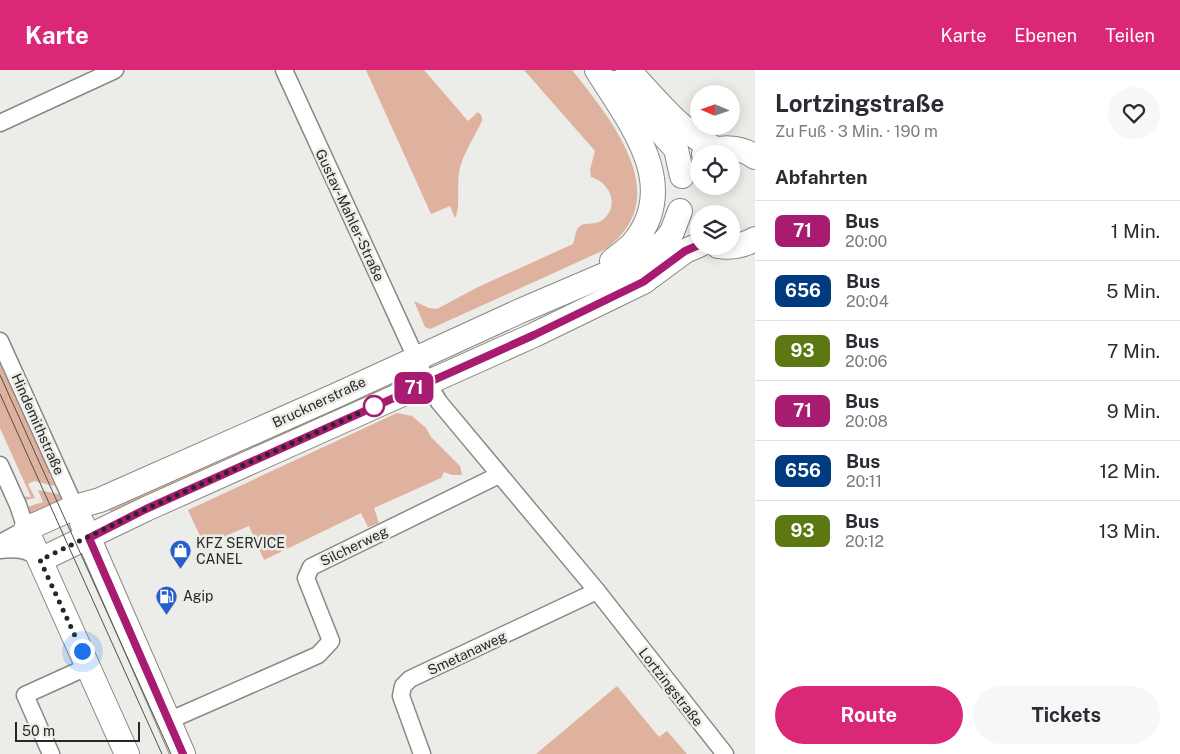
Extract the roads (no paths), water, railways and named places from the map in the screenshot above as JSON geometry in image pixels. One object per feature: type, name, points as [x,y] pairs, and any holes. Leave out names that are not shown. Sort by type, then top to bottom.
[{"type":"street","points":[[0,123],[115,70]]},
{"type":"street","name":"Gustav-Mahler-Straße","points":[[284,70],[416,359]]},
{"type":"street","points":[[598,70],[624,90],[670,141],[678,154],[682,176]]},
{"type":"street","points":[[566,290],[604,267],[634,242],[646,224],[654,192],[652,171],[643,145],[598,70]]},
{"type":"street","points":[[628,70],[700,145]]},
{"type":"street","points":[[740,150],[755,156]]},
{"type":"street","points":[[690,165],[682,176],[678,200],[684,222],[690,228]]},
{"type":"street","name":"Brucknerstraße","points":[[75,507],[100,500],[566,290],[622,267],[662,243],[672,232],[680,212]]},
{"type":"street","name":"Brucknerstraße","points":[[89,538],[146,509],[534,335],[643,282],[690,249]]},
{"type":"street","name":"Hindemithstraße","points":[[0,341],[89,538],[183,754]]},
{"type":"street","name":"Lortzingstraße","points":[[416,359],[439,402],[596,591],[725,754]]},
{"type":"street","points":[[0,465],[18,505],[8,540]]},
{"type":"street","name":"Silcherweg","points":[[168,721],[318,655],[331,641],[306,578],[311,567],[499,475]]},
{"type":"street","points":[[8,540],[75,507]]},
{"type":"street","points":[[40,560],[89,538]]},
{"type":"street","points":[[8,540],[40,560]]},
{"type":"street","points":[[8,540],[22,549],[32,552],[40,560],[127,754]]},
{"type":"street","name":"Smetanaweg","points":[[422,754],[401,696],[404,686],[410,680],[596,591]]},
{"type":"street","points":[[52,754],[25,695],[88,666]]},
{"type":"tram line","points":[[0,375],[171,754]]},
{"type":"tram line","points":[[0,394],[162,754]]},
{"type":"place","name":"KFZ SERVICE CANEL","points":[[180,570]]},
{"type":"place","name":"Agip","points":[[167,615]]}]
